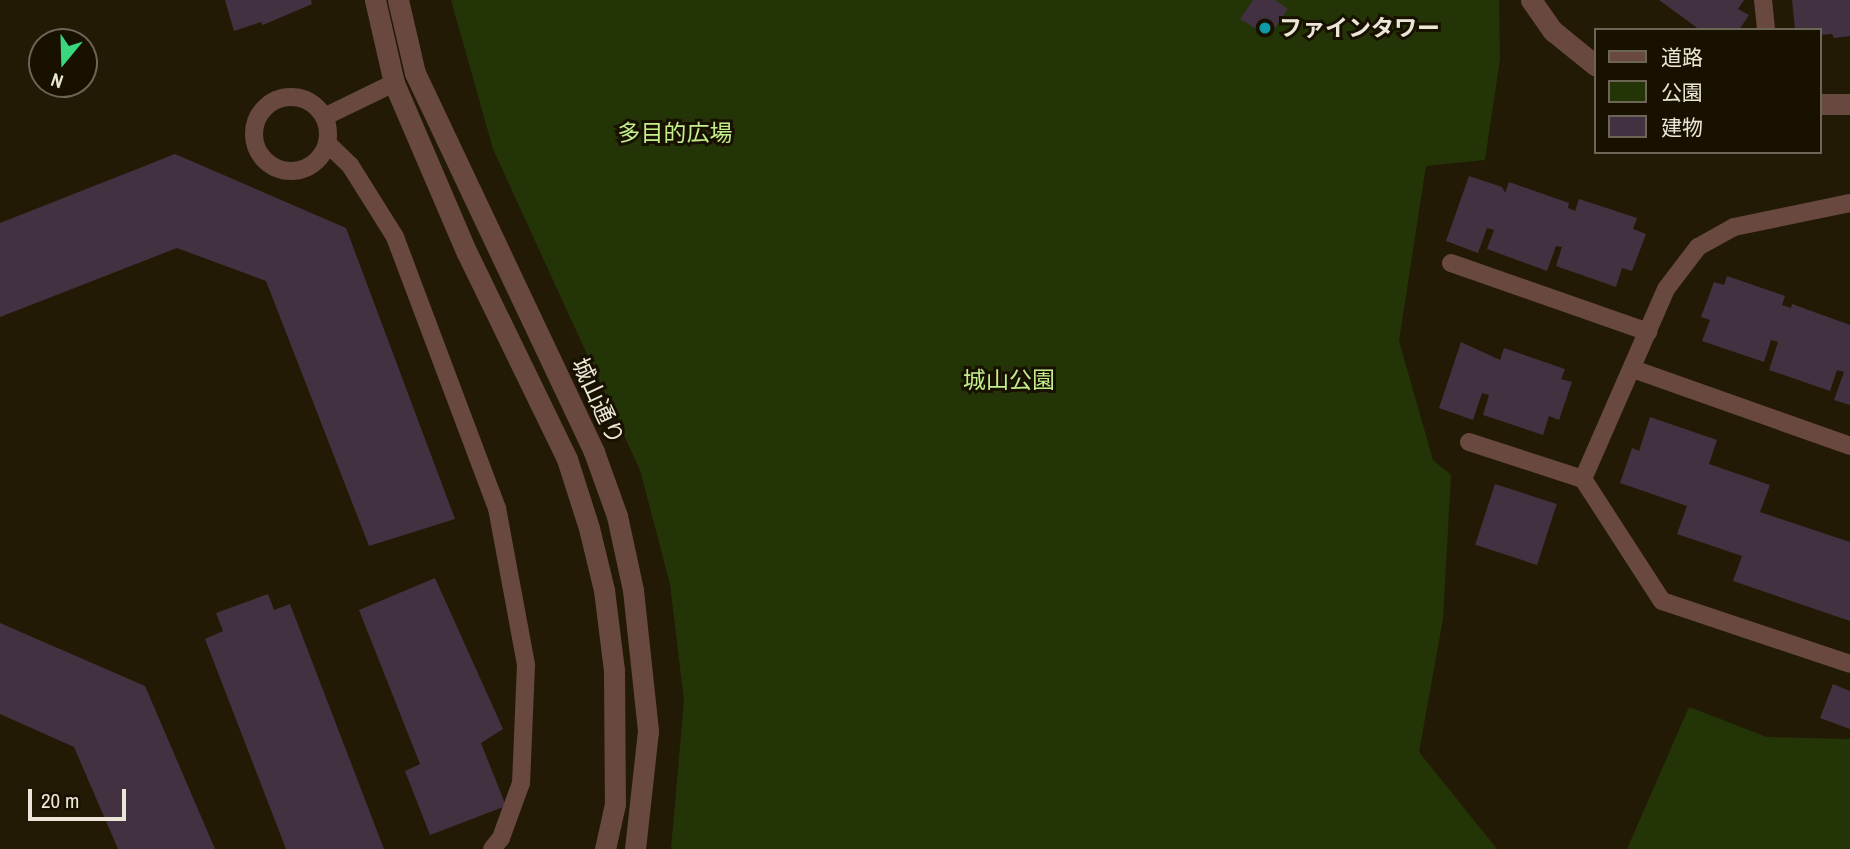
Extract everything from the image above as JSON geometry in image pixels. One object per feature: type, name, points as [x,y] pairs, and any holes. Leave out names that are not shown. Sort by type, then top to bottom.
[{"type":"street","points":[[374,0],[394,83],[467,253],[567,459],[589,528],[604,590],[614,670],[615,804],[605,849]]},
{"type":"street","name":"城山通り","points":[[398,0],[415,73],[594,452],[617,516],[633,590],[648,731],[635,849]]},
{"type":"street","points":[[1531,0],[1553,31],[1594,63]]},
{"type":"street","points":[[394,83],[415,73]]},
{"type":"street","points":[[1822,104],[1850,104]]},
{"type":"lane","points":[[1763,0],[1766,28]]},
{"type":"lane","points":[[324,117],[394,83]]},
{"type":"lane","points":[[327,143],[312,165],[285,171],[271,166],[255,144],[258,117],[268,104],[283,98],[299,98],[324,117],[327,143],[350,165],[396,237],[497,508],[526,665],[521,783],[501,838],[492,849]]},
{"type":"lane","points":[[1583,479],[1666,289],[1698,247],[1734,227],[1850,202]]},
{"type":"lane","points":[[1451,263],[1648,332]]},
{"type":"lane","points":[[1633,369],[1850,446]]},
{"type":"lane","points":[[1469,442],[1583,479],[1662,601],[1850,664]]},
{"type":"green space","name":"城山公園","points":[[451,0],[1499,0],[1500,59],[1485,160],[1426,166],[1399,341],[1433,460],[1451,475],[1443,619],[1419,752],[1497,849],[671,849],[684,701],[670,584],[640,470],[493,149]]},
{"type":"green space","points":[[1689,707],[1767,737],[1850,739],[1850,849],[1627,849]]},
{"type":"building","points":[[225,0],[311,0],[312,4],[263,25],[261,22],[234,31]]},
{"type":"building","name":"ファインタワー","points":[[1253,0],[1275,0],[1288,9],[1269,37],[1240,19]]},
{"type":"building","points":[[1659,0],[1744,0],[1738,9],[1749,15],[1740,28],[1697,28]]},
{"type":"building","points":[[1792,0],[1850,0],[1850,36],[1834,38],[1832,34],[1822,35],[1822,28],[1795,28]]},
{"type":"building","points":[[175,154],[346,228],[455,519],[369,546],[266,281],[177,248],[0,317],[0,223]]},
{"type":"building","points":[[1469,176],[1502,187],[1505,193],[1509,182],[1569,203],[1568,208],[1575,211],[1579,199],[1637,218],[1633,229],[1646,234],[1632,271],[1622,268],[1616,287],[1556,266],[1562,247],[1556,246],[1547,271],[1487,249],[1494,230],[1487,228],[1478,253],[1446,241]]},
{"type":"building","points":[[1727,276],[1785,296],[1782,305],[1791,308],[1792,304],[1850,325],[1850,405],[1834,400],[1844,372],[1837,370],[1830,391],[1769,370],[1778,342],[1771,340],[1764,362],[1702,341],[1710,320],[1701,317],[1714,282],[1724,285]]},
{"type":"building","points":[[1461,342],[1500,360],[1504,348],[1565,369],[1561,379],[1572,382],[1559,420],[1549,416],[1543,435],[1483,415],[1489,395],[1482,393],[1473,420],[1439,408]]},
{"type":"building","points":[[1650,417],[1717,440],[1709,464],[1770,485],[1760,512],[1850,542],[1850,621],[1733,581],[1742,556],[1677,534],[1687,506],[1620,483],[1632,448],[1639,451]]},
{"type":"building","points":[[1495,484],[1557,504],[1537,565],[1475,545]]},
{"type":"building","points":[[435,578],[503,729],[481,743],[506,806],[430,835],[405,771],[420,764],[359,610]]},
{"type":"building","points":[[268,594],[274,610],[290,604],[384,849],[286,849],[205,639],[223,631],[216,613]]},
{"type":"building","points":[[0,623],[145,686],[215,849],[118,849],[74,747],[0,714]]},
{"type":"building","points":[[1833,684],[1850,691],[1850,729],[1820,718]]},
{"type":"place","name":"ファインタワー","points":[[1265,28]]},
{"type":"park label","name":"多目的広場","points":[[675,133]]}]
